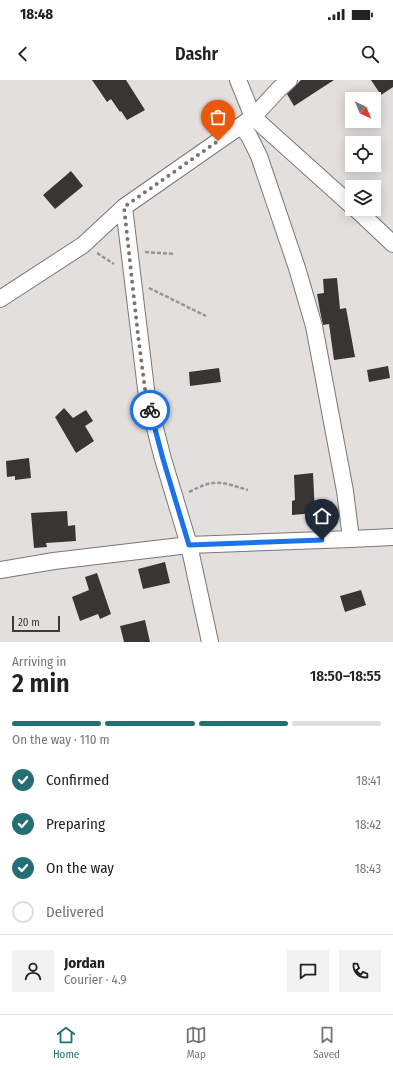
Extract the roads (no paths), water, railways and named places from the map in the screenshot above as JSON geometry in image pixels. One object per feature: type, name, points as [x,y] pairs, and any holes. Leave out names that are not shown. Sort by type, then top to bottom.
[{"type":"street","points":[[238,80],[247,121],[248,136],[259,156],[294,260],[314,326],[344,491],[351,539]]},
{"type":"street","points":[[0,299],[83,245],[124,207],[247,121],[289,80]]},
{"type":"street","points":[[247,121],[345,200]]},
{"type":"street","points":[[124,207],[146,397],[189,545],[210,642]]},
{"type":"street","points":[[363,216],[393,244]]},
{"type":"street","points":[[0,570],[54,561],[189,545],[393,537]]}]
